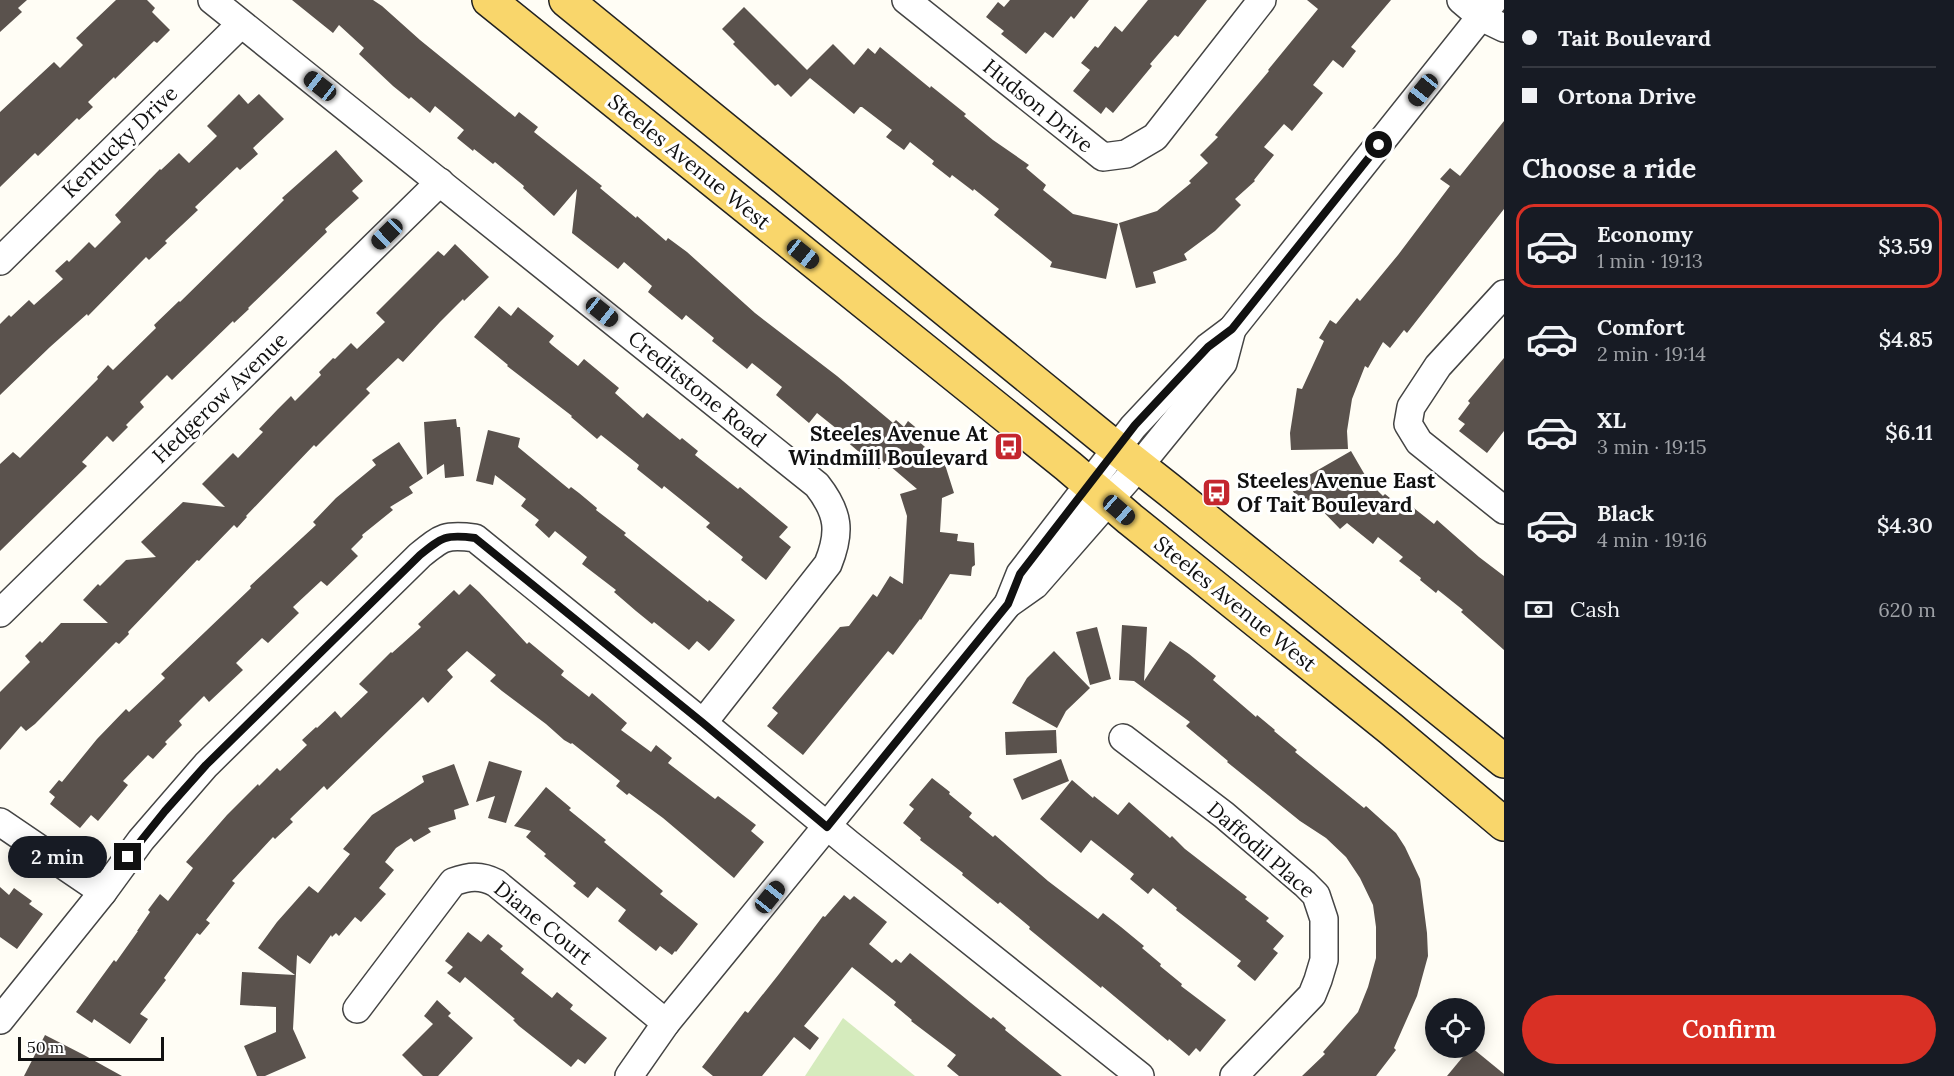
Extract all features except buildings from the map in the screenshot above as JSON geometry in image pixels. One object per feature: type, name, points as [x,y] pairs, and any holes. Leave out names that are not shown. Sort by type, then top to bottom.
[{"type":"main road","name":"Steeles Avenue West","points":[[489,0],[1391,729],[1504,824]]},
{"type":"main road","points":[[566,0],[1130,454],[1504,761]]},
{"type":"street","name":"Creditstone Road","points":[[212,0],[817,485],[829,500],[835,518],[837,535],[828,564],[703,723]]},
{"type":"street","name":"Hudson Drive","points":[[922,5],[1102,157],[1126,154],[1155,137],[1262,0]]},
{"type":"street","points":[[629,1076],[666,1023],[1008,604],[1020,574],[1099,493],[1208,347],[1232,329],[1485,11]]},
{"type":"street","name":"Kentucky Drive","points":[[0,261],[241,24]]},
{"type":"street","name":"Hedgerow Avenue","points":[[0,613],[440,182]]},
{"type":"street","points":[[1504,294],[1438,366],[1411,407],[1408,424],[1419,442],[1504,510]]},
{"type":"street","points":[[1130,454],[1223,363],[1232,329]]},
{"type":"street","points":[[0,1020],[141,840],[206,765],[420,555],[437,541],[455,535],[475,538],[827,827],[1140,1076]]},
{"type":"street","name":"Daffodil Place","points":[[1123,738],[1224,815],[1305,884],[1316,895],[1322,907],[1324,960],[1312,994],[1234,1076]]},
{"type":"street","points":[[0,822],[103,891]]},
{"type":"street","name":"Diane Court","points":[[357,1009],[453,882],[468,877],[485,877],[496,883],[666,1023]]},
{"type":"green space","points":[[843,1018],[915,1076],[805,1076]]},
{"type":"place","name":"Steeles Avenue At Windmill Boulevard","points":[[1009,446]]},
{"type":"place","name":"Steeles Avenue East Of Tait Boulevard","points":[[1216,493]]},
{"type":"route","points":[[128,857],[206,765],[420,555],[437,541],[455,535],[475,538],[827,827],[1008,604],[1020,574],[1135,425],[1208,347],[1232,329],[1379,145]]}]
